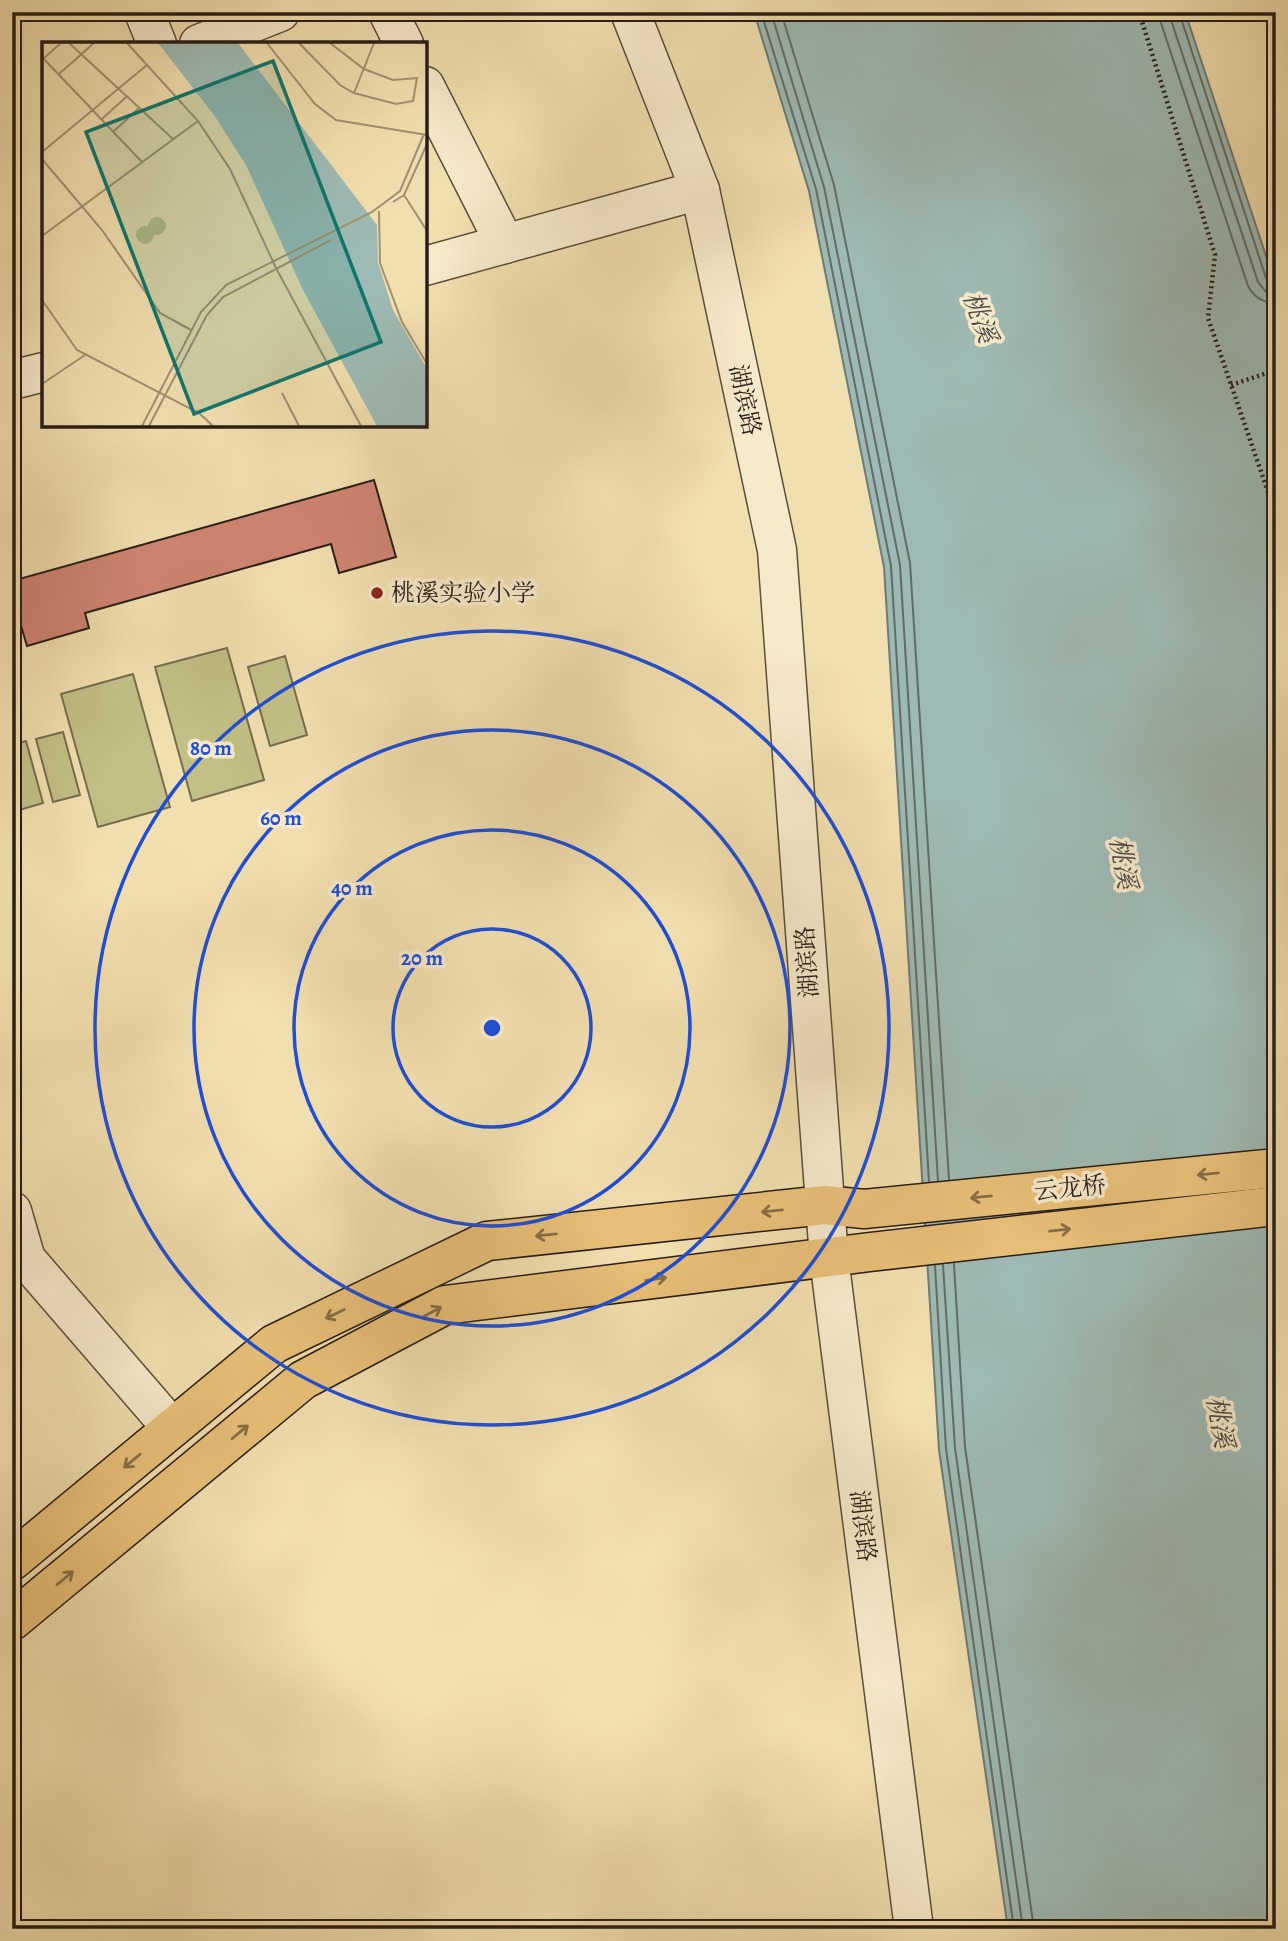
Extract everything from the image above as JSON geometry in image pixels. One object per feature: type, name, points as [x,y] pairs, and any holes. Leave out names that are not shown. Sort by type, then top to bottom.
[{"type":"main road","name":"云龙桥","points":[[12,1561],[274,1344],[487,1241],[825,1205],[864,1209],[1276,1168]]},
{"type":"main road","name":"云龙桥","points":[[12,1621],[303,1380],[445,1305],[870,1252],[1276,1206]]},
{"type":"street","points":[[144,12],[156,42]]},
{"type":"street","points":[[204,42],[281,12]]},
{"type":"street","points":[[388,12],[403,42]]},
{"type":"street","name":"湖滨路","points":[[630,12],[700,190],[777,550],[829,1258],[915,1929]]},
{"type":"street","points":[[427,90],[505,244]]},
{"type":"street","points":[[427,265],[700,190]]},
{"type":"street","points":[[12,380],[42,372]]},
{"type":"street","points":[[12,1211],[26,1259],[172,1428]]},
{"type":"path","points":[[1139,12],[1215,255],[1208,318],[1276,515]]},
{"type":"path","points":[[1231,385],[1276,370]]},
{"type":"path","points":[[1276,650],[1270,688],[1276,707]]},
{"type":"shaded area","points":[[227,648],[264,780],[192,801],[155,667]]},
{"type":"shaded area","points":[[285,656],[307,735],[270,746],[248,667]]},
{"type":"shaded area","points":[[133,674],[170,807],[98,827],[61,694]]},
{"type":"shaded area","points":[[63,732],[80,795],[53,802],[36,739]]},
{"type":"shaded area","points":[[26,741],[43,803],[16,811],[12,796],[12,745]]},
{"type":"water","name":"桃溪","points":[[754,12],[1185,12],[1276,286],[1276,1929],[1008,1929],[939,1450],[884,567],[809,191]]},
{"type":"building","points":[[374,480],[396,557],[339,573],[331,544],[85,613],[89,628],[27,646],[12,595],[12,581]]},
{"type":"place","name":"桃溪实验小学","points":[[377,593]]}]
